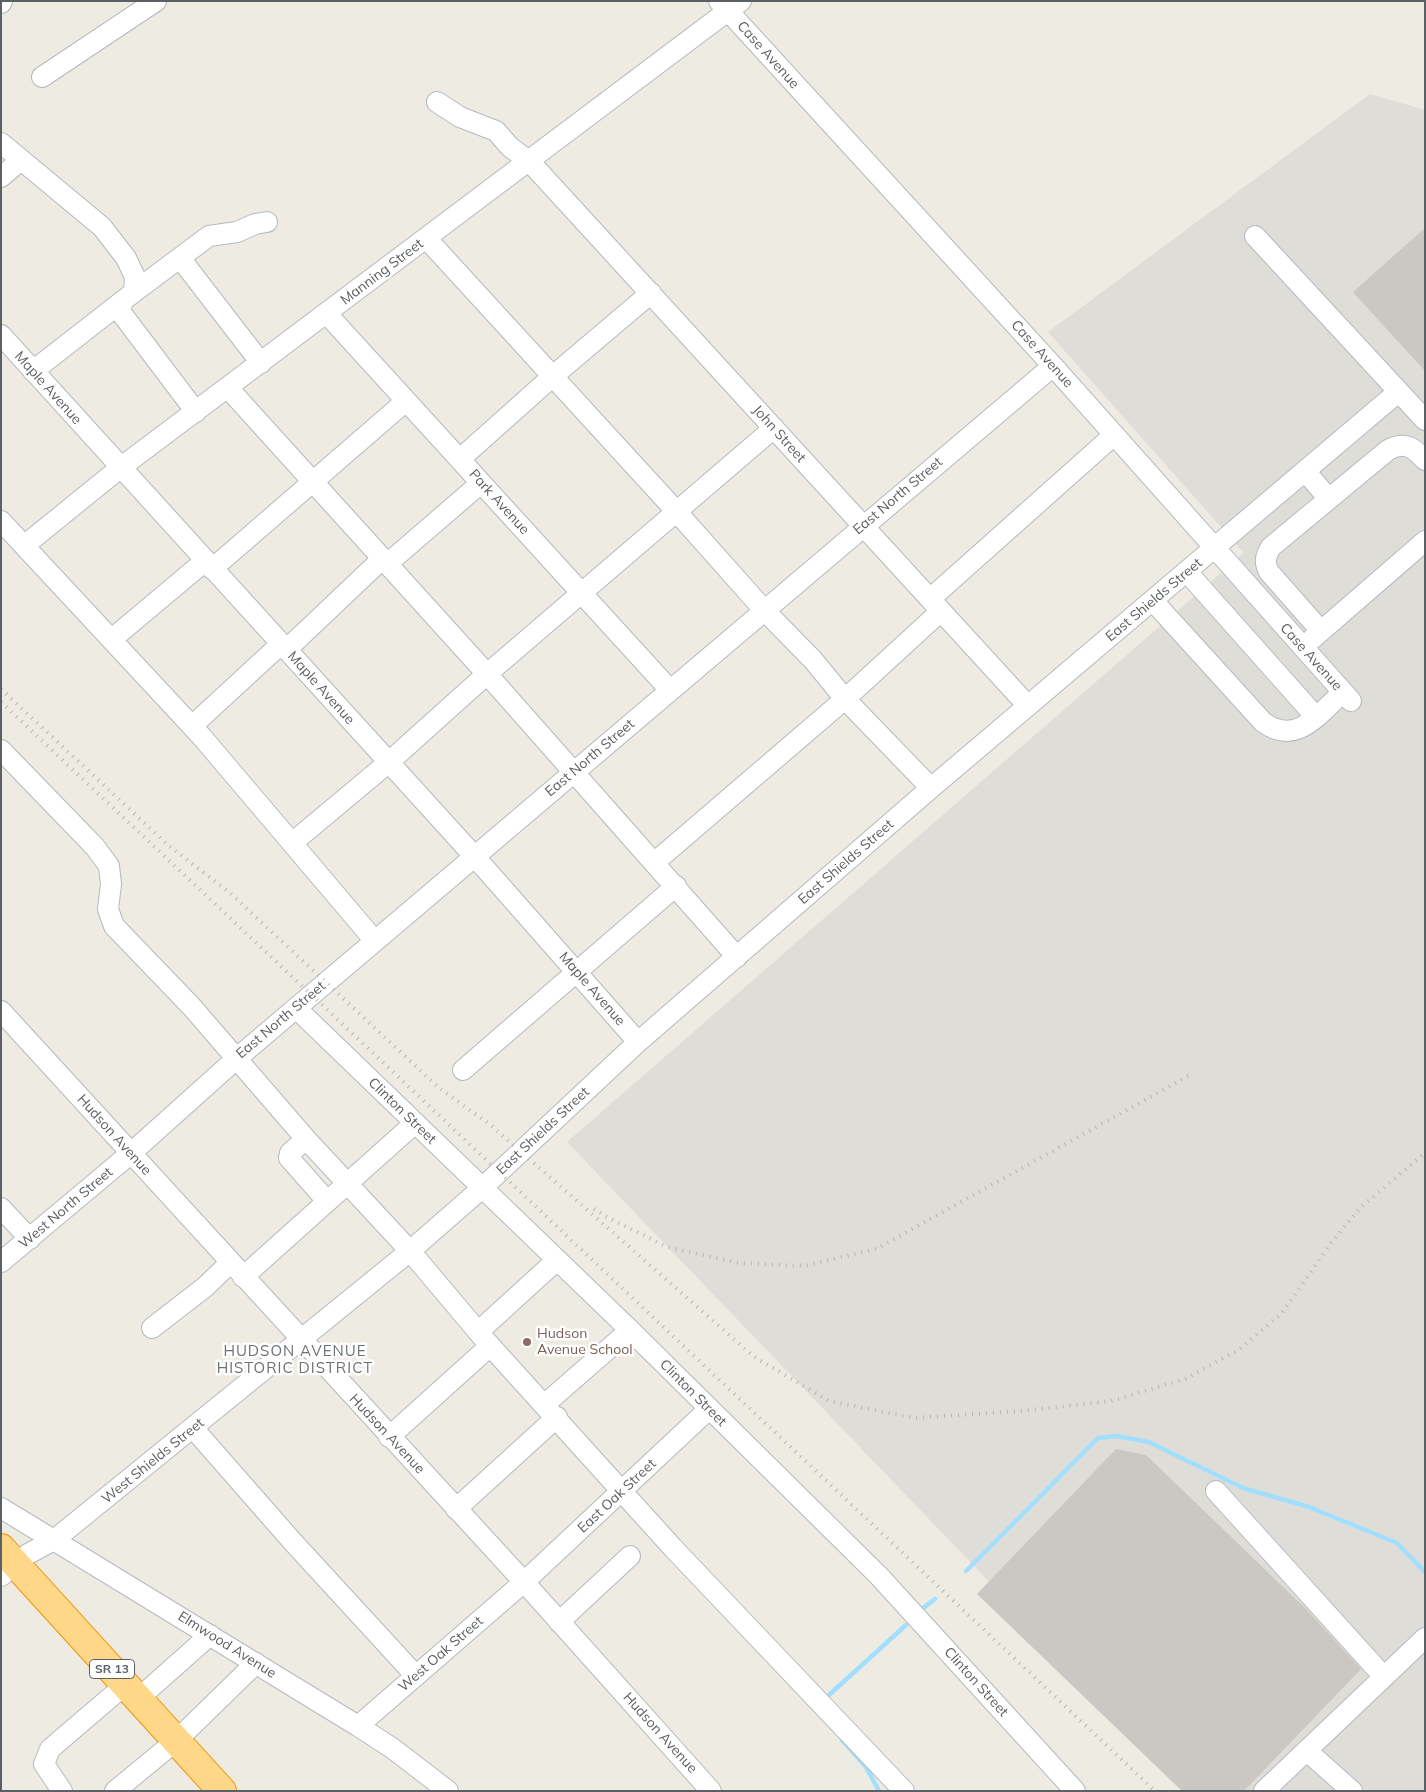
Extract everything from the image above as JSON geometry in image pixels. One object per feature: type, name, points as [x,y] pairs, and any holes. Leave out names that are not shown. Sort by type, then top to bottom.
[{"type":"highway","name":"SR 13","points":[[6,1563],[132,1691],[222,1791]]},
{"type":"street","points":[[42,77],[156,1]]},
{"type":"street","name":"Manning Street","points":[[25,545],[120,468],[530,162],[729,5]]},
{"type":"street","name":"Case Avenue","points":[[729,5],[1347,697],[1316,717]]},
{"type":"street","name":"John Street","points":[[437,102],[460,116],[496,131],[510,147],[530,162],[1028,706]]},
{"type":"street","points":[[1,143],[102,227],[126,258],[135,277],[129,296],[119,310],[196,412]]},
{"type":"street","points":[[1,177],[21,160]]},
{"type":"street","points":[[33,371],[209,236],[237,232],[255,224],[267,222]]},
{"type":"street","points":[[1256,236],[1425,420]]},
{"type":"street","points":[[426,238],[764,610],[813,660],[845,699],[931,788]]},
{"type":"street","points":[[180,258],[261,363]]},
{"type":"street","points":[[460,459],[553,376],[651,293]]},
{"type":"street","name":"Park Avenue","points":[[327,314],[670,690]]},
{"type":"street","name":"Maple Avenue","points":[[1,335],[475,857],[638,1042]]},
{"type":"street","name":"East North Street","points":[[130,1154],[236,1059],[1053,366]]},
{"type":"street","points":[[228,388],[487,674],[738,957]]},
{"type":"street","name":"East Shields Street","points":[[299,1339],[410,1251],[482,1188],[638,1042],[931,788],[1398,392]]},
{"type":"street","points":[[112,638],[209,565],[406,401]]},
{"type":"street","points":[[292,843],[389,762],[487,674],[774,428]]},
{"type":"street","points":[[655,862],[845,699],[936,605],[1114,436]]},
{"type":"street","points":[[1321,631],[1269,572],[1264,563],[1271,547],[1388,450],[1399,444],[1407,445],[1417,450],[1425,460]]},
{"type":"street","points":[[1306,471],[1329,499]]},
{"type":"street","points":[[192,726],[385,561],[481,483]]},
{"type":"street","points":[[1,521],[192,726],[375,942]]},
{"type":"street","points":[[1303,647],[1425,541]]},
{"type":"street","points":[[1153,600],[1263,722],[1274,730],[1287,733],[1301,728],[1316,717],[1186,572]]},
{"type":"street","points":[[1,750],[95,847],[109,866],[111,884],[108,909],[114,926],[191,1006],[306,1140],[410,1251],[484,1339],[705,1582],[904,1791]]},
{"type":"street","points":[[463,1070],[676,886]]},
{"type":"street","name":"Clinton Street","points":[[296,1009],[630,1330],[879,1576],[1075,1791]]},
{"type":"street","name":"Hudson Avenue","points":[[1,1011],[299,1339],[524,1582],[711,1791]]},
{"type":"street","points":[[152,1328],[206,1287],[236,1270],[327,1201],[414,1124]]},
{"type":"street","points":[[306,1140],[290,1153],[289,1158],[327,1201]]},
{"type":"street","name":"West North Street","points":[[1,1262],[130,1154]]},
{"type":"street","points":[[1,1208],[30,1239]]},
{"type":"street","points":[[389,1437],[557,1260]]},
{"type":"street","points":[[456,1509],[630,1330]]},
{"type":"street","name":"West Shields Street","points":[[6,1563],[54,1540],[193,1428],[299,1339]]},
{"type":"street","name":"East Oak Street","points":[[524,1582],[709,1409]]},
{"type":"street","points":[[193,1428],[292,1541],[416,1676]]},
{"type":"street","points":[[1216,1491],[1384,1677]]},
{"type":"street","name":"Elmwood Avenue","points":[[1,1508],[358,1726],[392,1748],[448,1791]]},
{"type":"street","points":[[560,1622],[630,1556]]},
{"type":"street","name":"West Oak Street","points":[[358,1726],[524,1582]]},
{"type":"street","points":[[62,1791],[44,1764],[50,1749],[210,1635]]},
{"type":"street","points":[[1264,1791],[1425,1638]]},
{"type":"street","points":[[115,1791],[177,1740],[256,1663]]},
{"type":"street","points":[[1307,1752],[1352,1791]]},
{"type":"shaded area","points":[[1370,94],[1425,110],[1425,1791],[1190,1791],[567,1142],[1244,553],[1048,332]]},
{"type":"building","points":[[1425,228],[1425,371],[1353,292]]},
{"type":"building","points":[[1116,1449],[1146,1455],[1306,1609],[1361,1669],[1244,1791],[1182,1791],[977,1594]]},
{"type":"waterway","points":[[966,1571],[1098,1438],[1116,1436],[1149,1442],[1243,1488],[1309,1507],[1397,1543],[1425,1572]]},
{"type":"waterway","points":[[922,1609],[935,1599]]},
{"type":"waterway","points":[[829,1695],[906,1625]]},
{"type":"waterway","points":[[842,1740],[866,1767],[879,1791]]},
{"type":"railway","points":[[1,689],[169,846],[229,892],[438,1087],[492,1126],[753,1356],[829,1401],[914,1418],[1021,1411],[1111,1401],[1185,1379],[1240,1349],[1282,1313],[1331,1243],[1360,1208],[1425,1153]]},
{"type":"railway","points":[[1,702],[1155,1791]]},
{"type":"railway","points":[[594,1209],[667,1247],[739,1263],[804,1266],[876,1249],[1190,1075]]},
{"type":"place","name":"Hudson Avenue School","points":[[527,1342]]},
{"type":"district","name":"HUDSON AVENUE HISTORIC DISTRICT","points":[[295,1360]]}]
